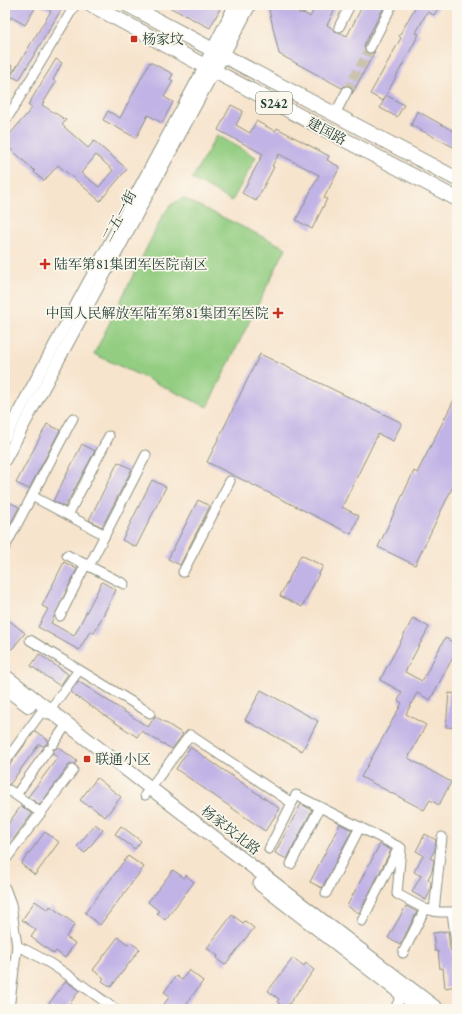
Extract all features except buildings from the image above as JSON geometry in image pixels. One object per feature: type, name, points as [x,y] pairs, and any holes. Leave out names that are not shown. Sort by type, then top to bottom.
[{"type":"main road","name":"建国路","points":[[92,5],[457,199]]},
{"type":"main road","points":[[210,69],[218,53],[236,5]]},
{"type":"main road","points":[[218,53],[249,5]]},
{"type":"main road","name":"建国路","points":[[133,6],[218,53],[457,179]]},
{"type":"main road","name":"杨家坟北路","points":[[5,676],[65,728],[437,1009]]},
{"type":"main road","name":"杨家坟北路","points":[[5,688],[45,712]]},
{"type":"main road","name":"杨家坟北路","points":[[148,791],[417,1007]]},
{"type":"street","points":[[5,122],[75,5]]},
{"type":"street","points":[[339,27],[350,5]]},
{"type":"street","points":[[370,48],[392,5]]},
{"type":"street","name":"二五一街","points":[[5,460],[33,397],[210,69]]},
{"type":"street","points":[[335,114],[347,91]]},
{"type":"street","name":"二五一街","points":[[5,437],[33,397]]},
{"type":"street","points":[[5,547],[73,418]]},
{"type":"street","points":[[68,515],[109,436]]},
{"type":"street","points":[[60,616],[105,535],[146,455]]},
{"type":"street","points":[[184,572],[230,481]]},
{"type":"street","points":[[32,496],[105,535]]},
{"type":"street","points":[[67,555],[124,584]]},
{"type":"street","points":[[30,640],[150,713]]},
{"type":"street","points":[[5,762],[78,670]]},
{"type":"street","points":[[16,795],[65,728]]},
{"type":"street","points":[[148,791],[190,735],[292,803]]},
{"type":"street","points":[[5,858],[6,859],[73,770]]},
{"type":"street","points":[[5,791],[9,790],[41,813]]},
{"type":"street","points":[[269,849],[296,795],[401,848],[397,894],[430,910],[455,912],[457,951]]},
{"type":"street","points":[[291,864],[320,807]]},
{"type":"street","points":[[326,893],[360,827]]},
{"type":"street","points":[[403,953],[430,910],[442,836]]},
{"type":"street","points":[[362,921],[399,847]]},
{"type":"street","points":[[5,888],[11,904],[17,946],[8,1007],[9,1009]]},
{"type":"street","points":[[17,946],[67,975],[115,1009]]},
{"type":"street","points":[[395,1009],[402,994]]},
{"type":"green space","points":[[217,135],[256,157],[232,201],[192,179]]},
{"type":"green space","points":[[183,198],[286,248],[207,407],[94,354],[163,215],[171,205]]},
{"type":"tunnel","points":[[347,91],[370,48]]},
{"type":"place","name":"杨家坟","points":[[134,39]]},
{"type":"place","name":"陆军第81集团军医院南区","points":[[45,264]]},
{"type":"place","name":"中国人民解放军陆军第81集团军医院","points":[[278,313]]},
{"type":"place","name":"联通小区","points":[[87,759]]}]
